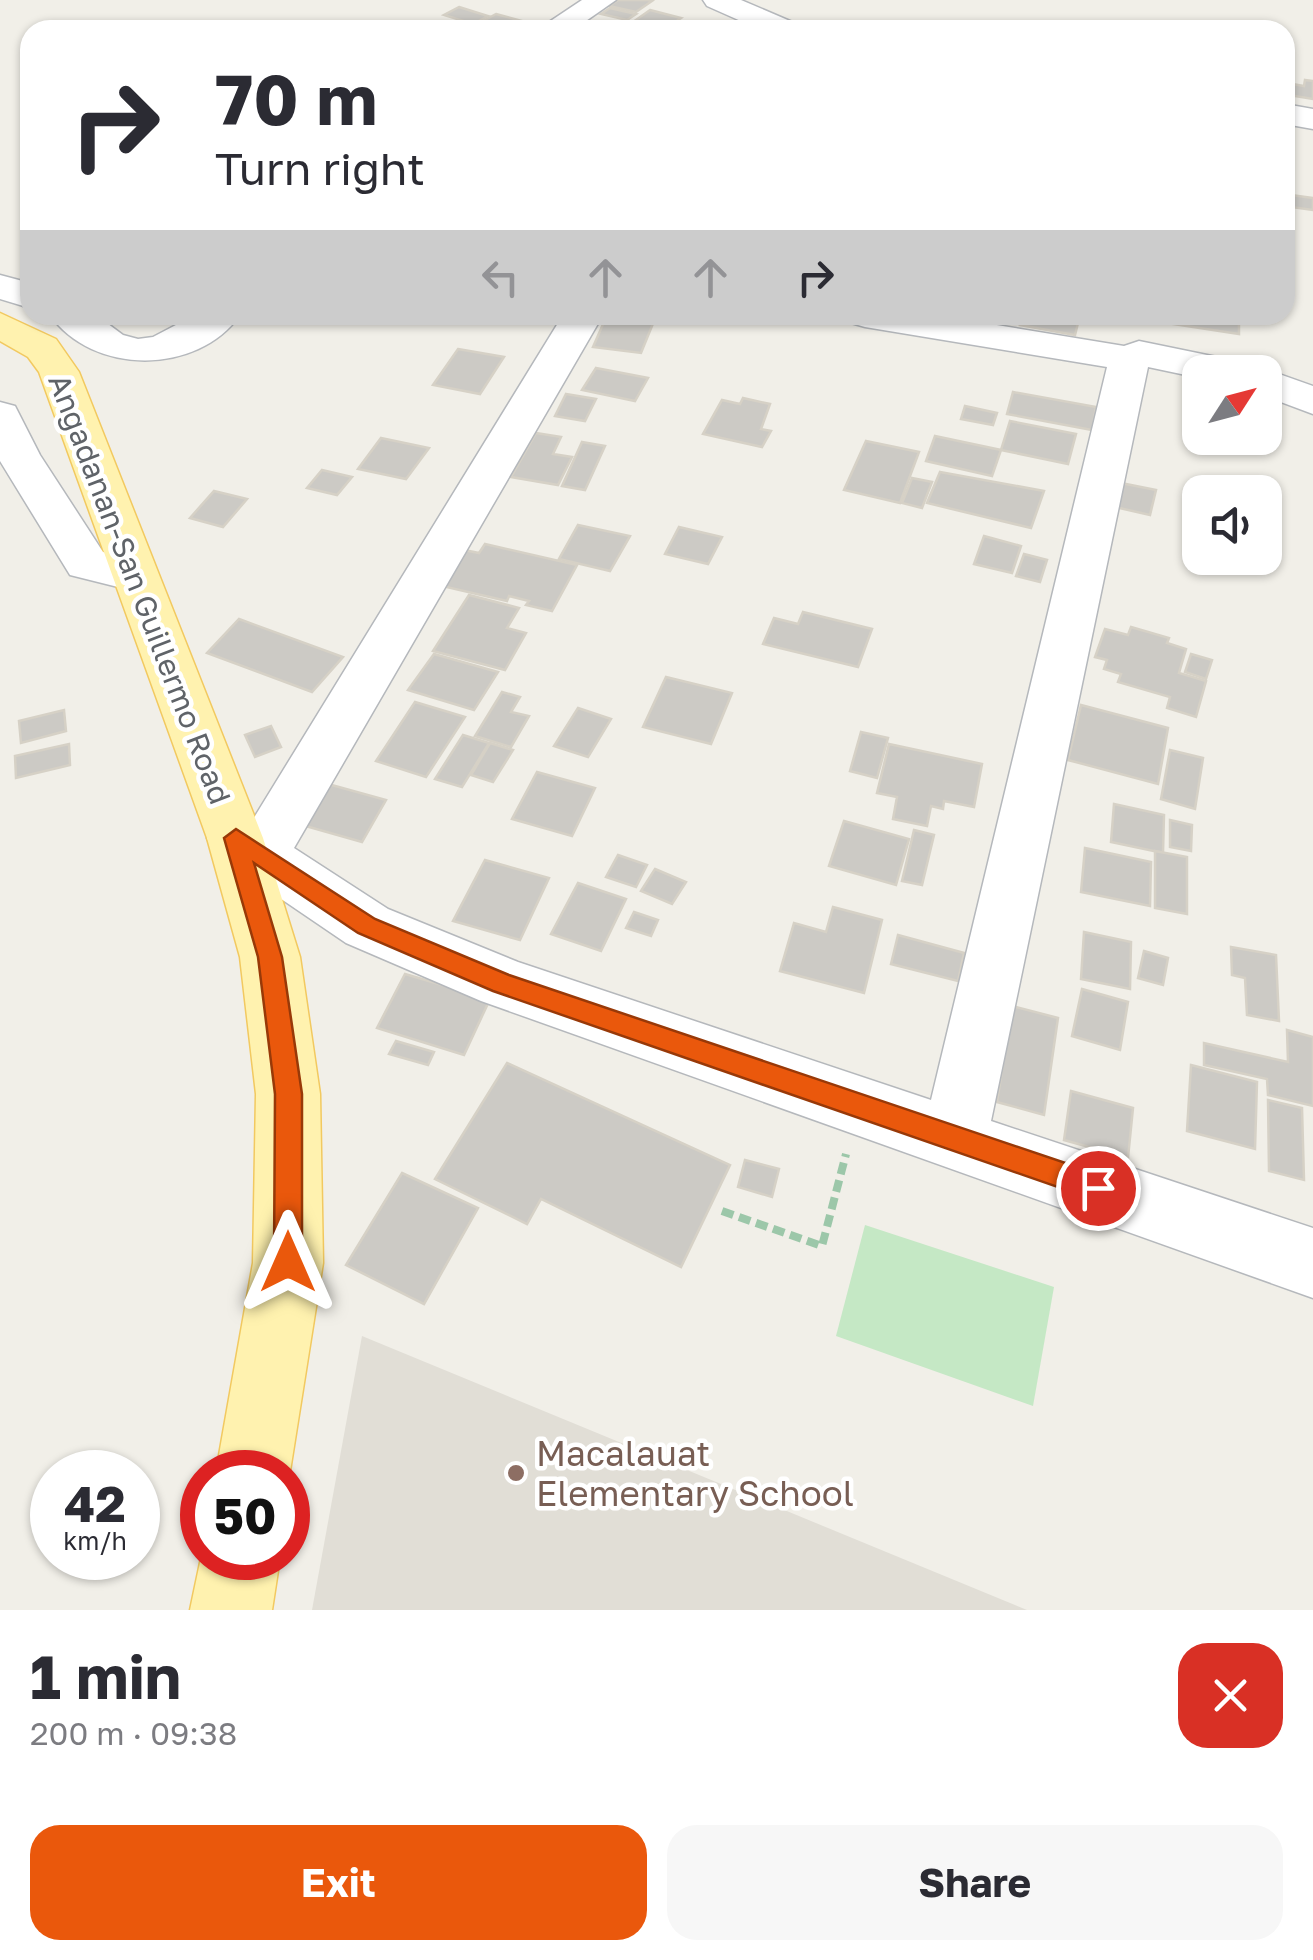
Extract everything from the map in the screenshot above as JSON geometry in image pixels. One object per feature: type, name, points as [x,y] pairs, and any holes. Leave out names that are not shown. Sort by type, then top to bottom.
[{"type":"main road","name":"Angadanan-San Guillermo Road","points":[[0,325],[42,348],[59,372],[134,575],[248,846],[270,957],[288,1094],[288,1262],[258,1450]]},
{"type":"main road","points":[[231,1610],[236,1580]]},
{"type":"street","points":[[569,20],[602,0]]},
{"type":"street","points":[[717,0],[763,20]]},
{"type":"street","points":[[84,325],[111,344],[129,350],[164,347],[206,325]]},
{"type":"street","points":[[576,325],[248,846],[367,926],[502,983],[1313,1263]]},
{"type":"street","points":[[966,325],[1137,342],[1182,356]]},
{"type":"street","points":[[955,1137],[1137,342]]},
{"type":"street","points":[[1282,389],[1313,402]]},
{"type":"street","points":[[0,415],[18,455],[87,564],[134,575]]},
{"type":"path","points":[[722,1211],[822,1246],[859,1104]]},
{"type":"shaded area","name":"Macalauat Elementary School","points":[[362,1336],[1027,1610],[312,1610]]},
{"type":"green space","points":[[865,1225],[1054,1287],[1033,1406],[836,1336]]},
{"type":"building","points":[[618,0],[652,1],[636,12],[609,6]]},
{"type":"building","points":[[459,7],[488,16],[460,20],[444,15]]},
{"type":"building","points":[[610,8],[636,14],[627,20],[601,14]]},
{"type":"building","points":[[650,10],[681,18],[678,20],[636,20]]},
{"type":"building","points":[[496,14],[518,20],[485,20]]},
{"type":"building","points":[[1305,80],[1313,81],[1313,99],[1295,96],[1295,84],[1304,86]]},
{"type":"building","points":[[1295,196],[1313,198],[1313,210],[1295,208]]},
{"type":"building","points":[[603,325],[652,325],[641,353],[593,347]]},
{"type":"building","points":[[1020,325],[1078,325],[1075,335]]},
{"type":"building","points":[[1180,325],[1239,325],[1239,334]]},
{"type":"building","points":[[458,349],[504,357],[480,394],[433,385]]},
{"type":"building","points":[[596,368],[648,378],[635,401],[582,390]]},
{"type":"building","points":[[1013,392],[1096,407],[1092,430],[1007,414]]},
{"type":"building","points":[[566,394],[596,399],[585,421],[555,416]]},
{"type":"building","points":[[743,398],[770,404],[761,429],[771,431],[762,447],[703,434],[722,400],[740,404]]},
{"type":"building","points":[[965,406],[997,413],[993,425],[961,419]]},
{"type":"building","points":[[1010,421],[1076,434],[1068,464],[1001,450]]},
{"type":"building","points":[[536,433],[561,437],[553,454],[572,457],[558,485],[511,477]]},
{"type":"building","points":[[935,436],[1001,450],[992,476],[926,461]]},
{"type":"building","points":[[381,438],[429,448],[406,479],[358,469]]},
{"type":"building","points":[[866,441],[919,452],[900,503],[844,490]]},
{"type":"building","points":[[582,442],[605,446],[585,490],[562,486]]},
{"type":"building","points":[[322,470],[352,477],[337,495],[307,488]]},
{"type":"building","points":[[940,472],[1044,491],[1031,528],[927,503]]},
{"type":"building","points":[[912,478],[932,482],[922,508],[902,503]]},
{"type":"building","points":[[1121,483],[1156,490],[1150,515],[1115,507]]},
{"type":"building","points":[[214,491],[247,499],[223,527],[190,518]]},
{"type":"building","points":[[578,525],[630,536],[610,571],[559,559]]},
{"type":"building","points":[[679,527],[722,537],[708,564],[665,554]]},
{"type":"building","points":[[984,536],[1021,546],[1012,573],[974,564]]},
{"type":"building","points":[[485,544],[577,565],[552,611],[509,596],[507,601],[442,586],[464,550],[479,553]]},
{"type":"building","points":[[1024,554],[1047,560],[1040,582],[1016,576]]},
{"type":"building","points":[[469,595],[519,608],[507,628],[526,633],[505,670],[433,651]]},
{"type":"building","points":[[803,612],[872,629],[858,667],[763,644],[774,618],[798,624]]},
{"type":"building","points":[[239,619],[343,657],[312,692],[207,653]]},
{"type":"building","points":[[1131,627],[1169,638],[1167,643],[1186,649],[1179,673],[1206,681],[1196,717],[1167,708],[1170,697],[1118,682],[1121,674],[1104,669],[1107,660],[1095,657],[1105,629],[1128,635]]},
{"type":"building","points":[[434,654],[498,672],[474,710],[408,690]]},
{"type":"building","points":[[1191,654],[1212,660],[1206,679],[1185,672]]},
{"type":"building","points":[[666,677],[732,693],[711,744],[643,727]]},
{"type":"building","points":[[502,692],[520,697],[511,712],[529,716],[511,747],[475,736]]},
{"type":"building","points":[[415,702],[465,717],[426,777],[376,761]]},
{"type":"building","points":[[1081,705],[1168,728],[1158,784],[1068,760]]},
{"type":"building","points":[[578,708],[611,719],[588,757],[554,746]]},
{"type":"building","points":[[64,710],[66,731],[21,743],[19,721]]},
{"type":"building","points":[[271,726],[281,747],[255,757],[245,735]]},
{"type":"building","points":[[861,732],[888,738],[877,778],[850,771]]},
{"type":"building","points":[[463,735],[489,743],[462,787],[435,779]]},
{"type":"building","points":[[490,743],[513,750],[493,782],[471,775]]},
{"type":"building","points":[[69,744],[70,765],[16,778],[15,756]]},
{"type":"building","points":[[889,744],[982,764],[974,807],[944,801],[943,809],[931,806],[927,826],[893,819],[897,797],[877,793]]},
{"type":"building","points":[[1170,750],[1203,758],[1195,809],[1161,799]]},
{"type":"building","points":[[537,772],[595,788],[572,836],[512,819]]},
{"type":"building","points":[[328,784],[386,800],[362,842],[302,825]]},
{"type":"building","points":[[1114,804],[1164,815],[1163,853],[1111,842]]},
{"type":"building","points":[[1170,820],[1192,825],[1191,851],[1170,847]]},
{"type":"building","points":[[844,821],[909,839],[896,885],[829,866]]},
{"type":"building","points":[[914,830],[934,835],[922,885],[902,881]]},
{"type":"building","points":[[1085,848],[1151,862],[1150,906],[1081,892]]},
{"type":"building","points":[[1155,851],[1187,857],[1187,914],[1155,908]]},
{"type":"building","points":[[618,855],[647,865],[636,887],[606,877]]},
{"type":"building","points":[[485,860],[549,878],[520,940],[453,921]]},
{"type":"building","points":[[655,869],[686,882],[672,904],[641,891]]},
{"type":"building","points":[[578,883],[626,899],[601,951],[551,934]]},
{"type":"building","points":[[833,907],[882,920],[864,993],[780,971],[794,923],[826,932]]},
{"type":"building","points":[[634,912],[658,920],[651,936],[626,928]]},
{"type":"building","points":[[1084,932],[1131,942],[1130,989],[1081,979]]},
{"type":"building","points":[[898,935],[964,953],[958,981],[891,964]]},
{"type":"building","points":[[1231,947],[1276,955],[1279,1021],[1247,1015],[1245,978],[1232,975]]},
{"type":"building","points":[[1144,951],[1168,958],[1163,985],[1138,978]]},
{"type":"building","points":[[405,974],[490,999],[464,1055],[377,1028]]},
{"type":"building","points":[[1082,989],[1128,1002],[1120,1050],[1072,1036]]},
{"type":"building","points":[[1012,1006],[1058,1018],[1044,1115],[997,1102]]},
{"type":"building","points":[[1287,1030],[1313,1037],[1313,1106],[1268,1095],[1267,1079],[1204,1065],[1204,1043],[1288,1062]]},
{"type":"building","points":[[396,1041],[434,1052],[428,1065],[389,1054]]},
{"type":"building","points":[[507,1063],[730,1165],[681,1267],[541,1199],[527,1224],[435,1179]]},
{"type":"building","points":[[1191,1065],[1257,1082],[1255,1149],[1187,1131]]},
{"type":"building","points":[[1071,1091],[1133,1108],[1128,1158],[1064,1140]]},
{"type":"building","points":[[1268,1100],[1302,1108],[1304,1180],[1269,1171]]},
{"type":"building","points":[[745,1160],[779,1169],[772,1197],[738,1187]]},
{"type":"building","points":[[402,1173],[478,1208],[424,1304],[346,1265]]},
{"type":"place","name":"Macalauat Elementary School","points":[[516,1473]]},
{"type":"route","points":[[288,1262],[288,1094],[270,957],[236,838],[367,926],[502,983],[1098,1188]]}]
